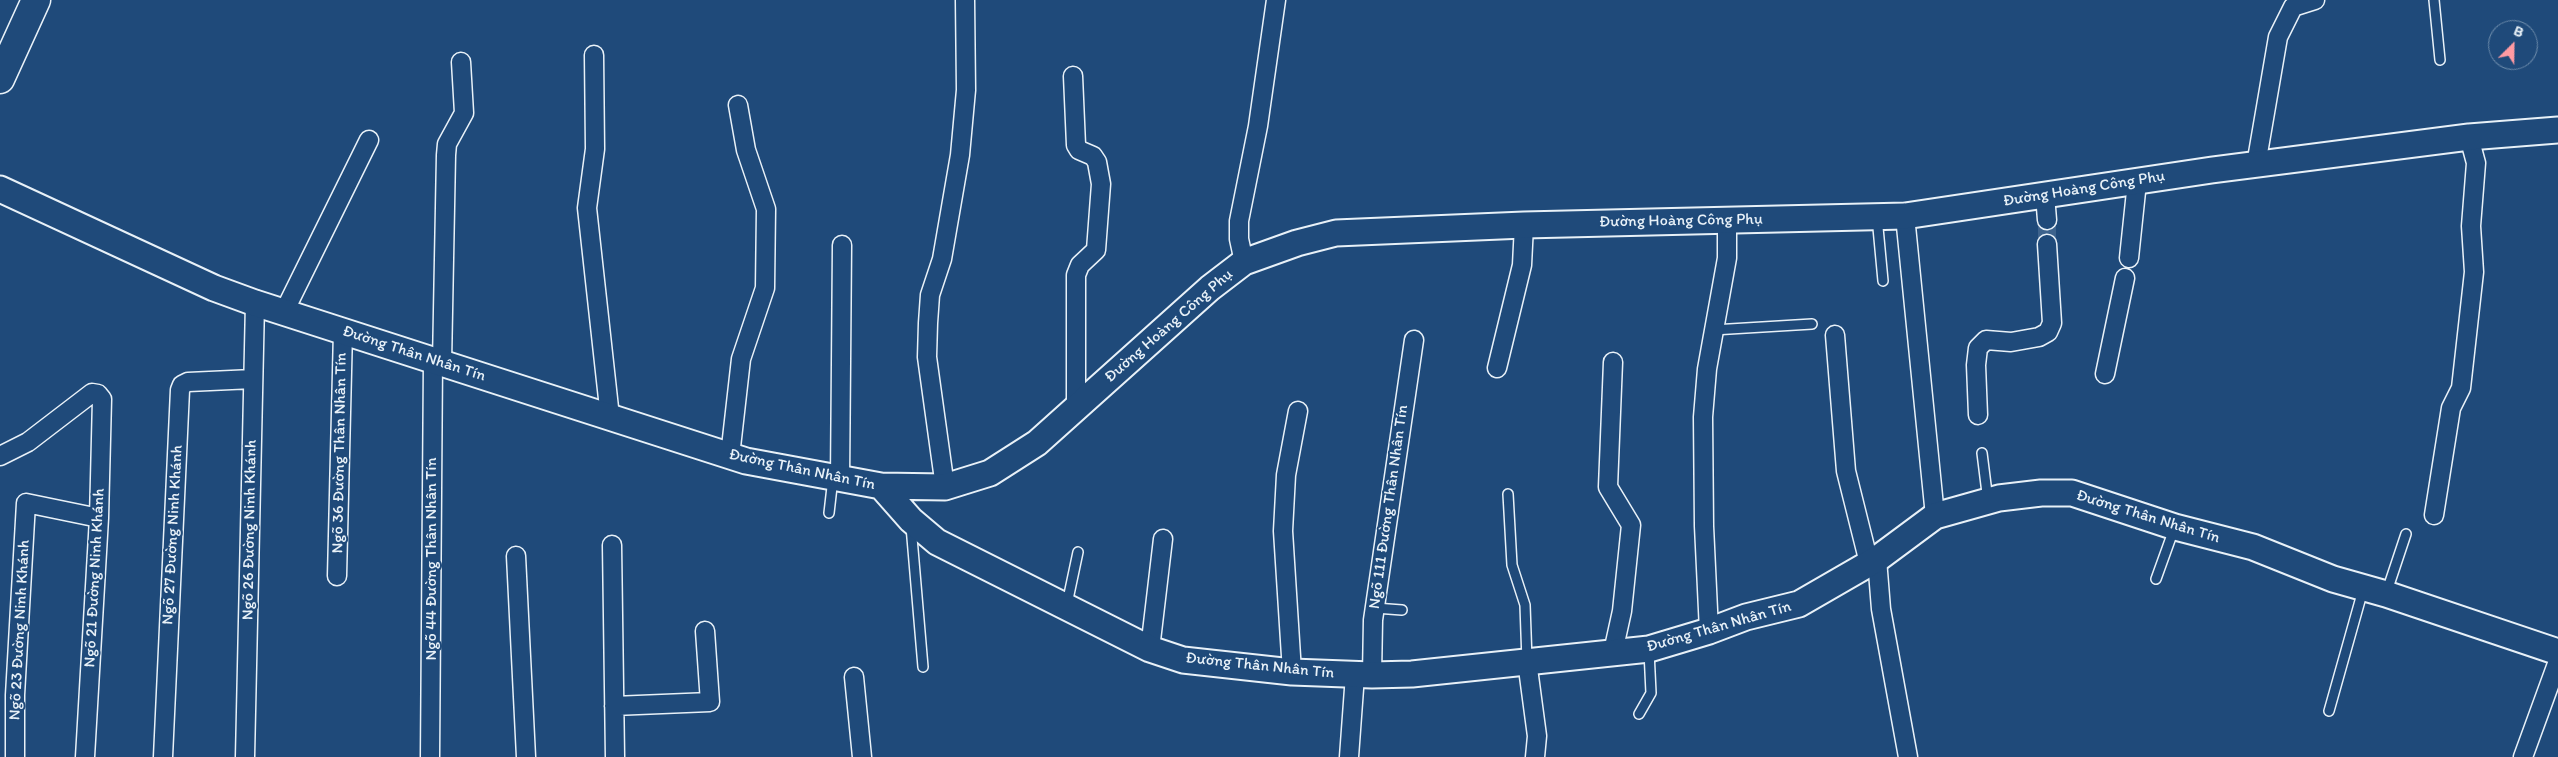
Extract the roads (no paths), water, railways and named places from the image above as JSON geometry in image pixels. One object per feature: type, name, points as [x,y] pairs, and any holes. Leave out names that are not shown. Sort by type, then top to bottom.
[{"type":"main road","points":[[0,79],[36,0]]},
{"type":"street","points":[[945,487],[928,357],[928,323],[930,295],[942,259],[960,155],[966,90],[965,0]]},
{"type":"street","points":[[1244,262],[1239,239],[1239,221],[1258,126],[1276,0]]},
{"type":"street","points":[[2256,164],[2278,37],[2293,7],[2315,0]]},
{"type":"street","points":[[594,55],[594,149],[587,208],[610,417]]},
{"type":"street","name":"Ngõ 44 Đường Thân Nhân Tín","points":[[430,757],[437,362],[446,155],[447,144],[464,113],[461,62]]},
{"type":"street","points":[[1073,76],[1076,145],[1079,150],[1093,156],[1097,162],[1101,184],[1096,250],[1080,265],[1076,275],[1076,408]]},
{"type":"street","points":[[730,456],[741,359],[765,288],[766,209],[746,150],[738,104]]},
{"type":"street","name":"Đường Hoàng Công Phụ","points":[[881,486],[945,487],[990,473],[1037,443],[1210,288],[1244,262],[1297,243],[1336,233],[1524,225],[1904,216],[2256,164],[2469,137],[2558,130]]},
{"type":"street","points":[[2434,515],[2451,408],[2461,388],[2473,281],[2471,226],[2476,163],[2469,137]]},
{"type":"street","points":[[284,312],[369,140]]},
{"type":"street","points":[[2129,258],[2137,182]]},
{"type":"street","name":"Đường Thân Nhân Tín","points":[[0,189],[214,288],[255,303],[730,456],[836,479],[881,486],[911,520],[937,542],[1150,649],[1182,660],[1292,672],[1363,675],[1412,674],[1649,649],[1709,631],[1746,617],[1799,604],[1873,561],[1935,516],[1988,501],[2040,493],[2072,493],[2175,527],[2253,547],[2333,578],[2558,652]]},
{"type":"street","points":[[2045,195],[2047,220]]},
{"type":"street","points":[[1904,216],[1935,516]]},
{"type":"street","points":[[1709,631],[1704,526],[1703,417],[1707,369],[1726,258],[1727,220]]},
{"type":"street","points":[[1497,368],[1522,265],[1524,225]]},
{"type":"street","points":[[1978,415],[1976,365],[1978,348],[1986,340],[2011,342],[2039,337],[2048,332],[2052,323],[2047,244]]},
{"type":"street","points":[[836,479],[842,245]]},
{"type":"street","points":[[2105,374],[2126,278]]},
{"type":"street","name":"Ngõ 26 Đường Ninh Khánh","points":[[245,757],[255,303]]},
{"type":"street","name":"Ngõ 36 Đường Thân Nhân Tín","points":[[338,576],[342,331]]},
{"type":"street","points":[[1835,335],[1846,471],[1873,561],[1908,757]]},
{"type":"street","name":"Ngõ 111 Đường Thân Nhân Tín","points":[[1349,757],[1375,608],[1414,340]]},
{"type":"street","points":[[1613,362],[1608,487],[1631,526],[1622,611],[1613,652]]},
{"type":"street","name":"Ngõ 27 Đường Ninh Khánh","points":[[163,757],[180,390],[182,385],[188,382],[253,379]]},
{"type":"street","name":"Ngõ 21 Đường Ninh Khánh","points":[[0,456],[28,442],[92,393],[98,394],[102,400],[99,518],[85,757]]},
{"type":"street","points":[[1292,672],[1283,531],[1286,476],[1298,411]]},
{"type":"street","name":"Ngõ 23 Đường Ninh Khánh","points":[[15,757],[14,695],[26,503],[99,518]]},
{"type":"street","points":[[1150,649],[1163,539]]},
{"type":"street","points":[[612,545],[615,757]]},
{"type":"street","points":[[516,556],[526,757]]},
{"type":"street","points":[[614,706],[710,702],[705,631]]},
{"type":"street","points":[[1527,661],[1537,736],[1535,757]]},
{"type":"street","points":[[2523,757],[2558,661]]},
{"type":"street","points":[[854,678],[861,756]]},
{"type":"lane","points":[[2434,0],[2440,60]]},
{"type":"lane","points":[[1877,217],[1883,280]]},
{"type":"lane","points":[[1713,330],[1812,324]]},
{"type":"lane","points":[[1982,453],[1988,501]]},
{"type":"lane","points":[[829,512],[836,479]]},
{"type":"lane","points":[[1508,494],[1512,565],[1525,605],[1527,661]]},
{"type":"lane","points":[[911,520],[923,667]]},
{"type":"lane","points":[[2156,579],[2175,527]]},
{"type":"lane","points":[[2329,711],[2375,591],[2406,534]]},
{"type":"lane","points":[[1066,607],[1078,552]]},
{"type":"lane","points":[[1375,608],[1402,610]]},
{"type":"lane","points":[[1639,714],[1651,693],[1649,649]]},
{"type":"tunnel","points":[[2047,220],[2047,244]]}]
